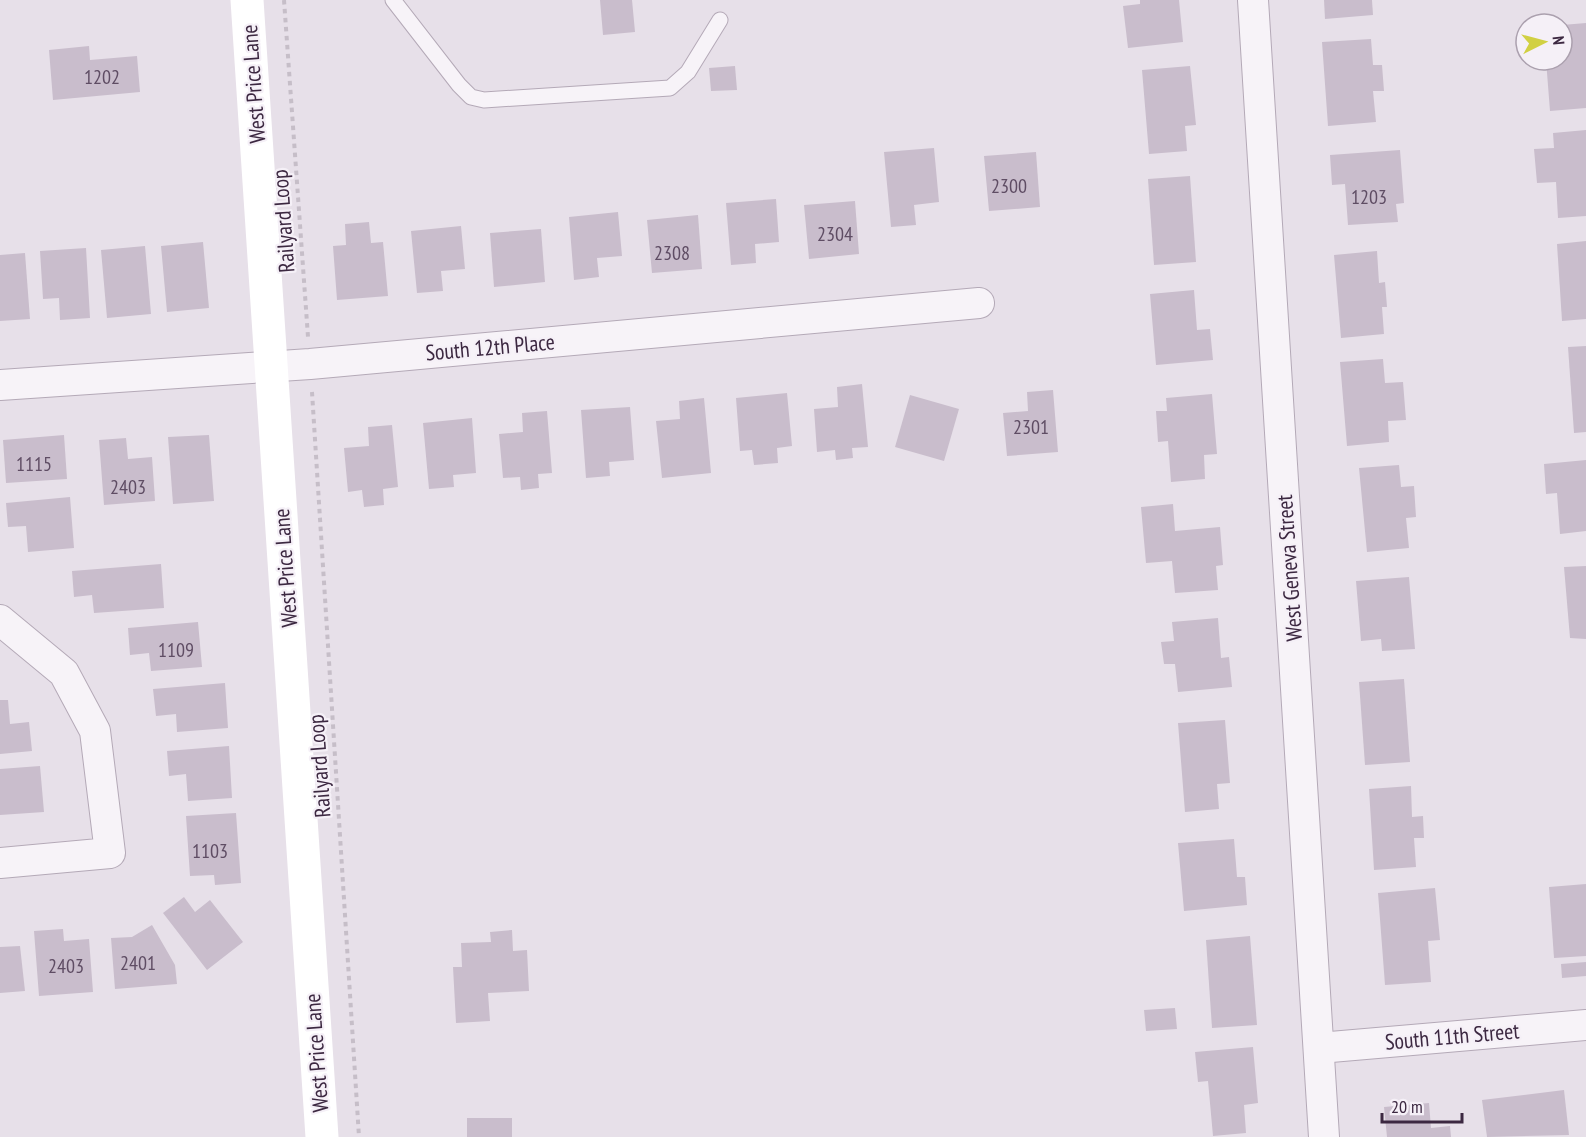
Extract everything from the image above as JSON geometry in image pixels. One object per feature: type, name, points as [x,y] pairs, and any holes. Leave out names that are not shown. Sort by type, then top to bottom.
[{"type":"street","name":"West Price Lane","points":[[248,0],[322,1137]]},
{"type":"street","name":"West Geneva Street","points":[[1253,0],[1324,1137]]},
{"type":"street","name":"South 12th Place","points":[[0,385],[272,366],[979,303]]},
{"type":"street","points":[[0,620],[64,673],[95,731],[110,853],[0,863]]},
{"type":"street","name":"South 11th Street","points":[[1319,1048],[1586,1025]]},
{"type":"lane","points":[[393,0],[459,85],[471,97],[484,100],[670,88],[688,72],[720,20]]},
{"type":"path","name":"Railyard Loop","points":[[284,0],[308,332]]},
{"type":"path","name":"Railyard Loop","points":[[312,394],[359,1137]]},
{"type":"building","points":[[600,0],[632,0],[635,32],[603,35]]},
{"type":"building","points":[[1140,0],[1179,0],[1183,42],[1128,48],[1123,6],[1140,4]]},
{"type":"building","points":[[1324,0],[1372,0],[1373,15],[1325,19]]},
{"type":"building","points":[[1586,23],[1586,108],[1550,111],[1547,72],[1574,72],[1574,24]]},
{"type":"building","points":[[1371,39],[1373,65],[1382,65],[1384,91],[1373,91],[1376,122],[1328,126],[1322,42]]},
{"type":"building","points":[[89,46],[90,60],[137,56],[140,92],[53,100],[49,50]]},
{"type":"building","points":[[735,66],[737,90],[711,91],[709,68]]},
{"type":"building","points":[[1190,66],[1196,125],[1185,126],[1187,151],[1149,154],[1142,70]]},
{"type":"building","points":[[1586,130],[1586,216],[1558,218],[1556,182],[1537,183],[1534,149],[1554,148],[1553,133]]},
{"type":"building","points":[[934,148],[939,202],[914,205],[916,225],[891,227],[884,152]]},
{"type":"building","points":[[1400,150],[1404,203],[1396,204],[1398,222],[1348,225],[1345,184],[1332,185],[1330,155]]},
{"type":"building","points":[[1036,152],[1040,207],[989,211],[984,156]]},
{"type":"building","points":[[1190,176],[1196,262],[1154,265],[1148,179]]},
{"type":"building","points":[[776,199],[779,242],[755,244],[756,263],[731,265],[726,203]]},
{"type":"building","points":[[855,201],[859,254],[809,259],[804,205]]},
{"type":"building","points":[[618,212],[622,256],[597,258],[599,277],[574,280],[569,217]]},
{"type":"building","points":[[698,215],[702,269],[652,273],[647,220]]},
{"type":"building","points":[[369,222],[371,243],[383,242],[388,296],[337,300],[333,246],[346,245],[345,224]]},
{"type":"building","points":[[461,226],[465,269],[441,271],[443,291],[417,293],[411,231]]},
{"type":"building","points":[[541,229],[545,282],[494,287],[490,233]]},
{"type":"building","points":[[1586,241],[1586,319],[1562,321],[1557,244]]},
{"type":"building","points":[[203,242],[209,308],[167,312],[161,246]]},
{"type":"building","points":[[145,246],[151,314],[107,318],[101,250]]},
{"type":"building","points":[[86,248],[90,318],[60,320],[59,298],[43,299],[40,251]]},
{"type":"building","points":[[1377,251],[1379,283],[1385,282],[1387,307],[1382,307],[1384,334],[1341,338],[1334,255]]},
{"type":"building","points":[[25,253],[30,319],[0,321],[0,255]]},
{"type":"building","points":[[1194,290],[1197,330],[1210,329],[1213,360],[1156,365],[1150,294]]},
{"type":"building","points":[[1586,346],[1586,432],[1574,433],[1568,347]]},
{"type":"building","points":[[1383,359],[1385,383],[1403,382],[1406,420],[1388,421],[1389,442],[1347,446],[1340,362]]},
{"type":"building","points":[[862,384],[868,447],[852,448],[853,458],[836,460],[835,450],[817,452],[814,409],[838,407],[837,387]]},
{"type":"building","points":[[1053,390],[1058,452],[1007,456],[1003,413],[1028,411],[1027,392]]},
{"type":"building","points":[[787,393],[792,446],[777,448],[778,463],[754,465],[752,450],[740,451],[736,398]]},
{"type":"building","points":[[1212,394],[1217,454],[1204,455],[1205,479],[1171,482],[1168,441],[1158,442],[1156,411],[1167,411],[1166,398]]},
{"type":"building","points":[[910,395],[959,409],[944,461],[895,447]]},
{"type":"building","points":[[704,398],[711,473],[662,478],[656,421],[680,419],[679,401]]},
{"type":"building","points":[[630,407],[634,460],[609,462],[610,476],[586,478],[581,410]]},
{"type":"building","points":[[547,411],[552,473],[538,474],[539,488],[521,490],[520,477],[503,478],[499,434],[523,432],[522,413]]},
{"type":"building","points":[[472,418],[476,473],[453,475],[454,487],[429,489],[423,423]]},
{"type":"building","points":[[392,425],[398,487],[383,489],[384,505],[364,507],[362,490],[348,492],[344,448],[369,446],[368,427]]},
{"type":"building","points":[[64,435],[67,479],[6,483],[3,440]]},
{"type":"building","points":[[209,435],[214,501],[173,504],[168,437]]},
{"type":"building","points":[[126,438],[128,459],[152,457],[155,501],[104,505],[99,440]]},
{"type":"building","points":[[1586,460],[1586,531],[1560,534],[1557,493],[1546,494],[1544,464]]},
{"type":"building","points":[[1399,465],[1401,487],[1414,486],[1416,517],[1406,518],[1409,548],[1367,552],[1359,468]]},
{"type":"building","points":[[70,497],[74,548],[28,552],[26,526],[8,527],[6,503]]},
{"type":"building","points":[[1173,504],[1175,531],[1220,527],[1223,565],[1216,566],[1218,590],[1175,593],[1172,561],[1146,563],[1141,507]]},
{"type":"building","points":[[161,564],[164,608],[94,613],[92,595],[74,597],[72,571]]},
{"type":"building","points":[[1586,566],[1586,639],[1570,638],[1564,567]]},
{"type":"building","points":[[1409,577],[1415,649],[1382,651],[1381,639],[1361,641],[1356,581]]},
{"type":"building","points":[[1218,618],[1221,658],[1229,657],[1232,687],[1178,692],[1175,664],[1164,664],[1161,642],[1174,641],[1172,622]]},
{"type":"building","points":[[198,622],[202,667],[151,671],[149,653],[130,655],[128,628]]},
{"type":"building","points":[[1404,679],[1410,762],[1365,765],[1359,682]]},
{"type":"building","points":[[225,683],[228,728],[177,732],[176,714],[156,716],[153,689]]},
{"type":"building","points":[[0,700],[8,700],[10,724],[29,722],[32,751],[0,754]]},
{"type":"building","points":[[1225,720],[1230,783],[1217,784],[1219,809],[1185,812],[1178,723]]},
{"type":"building","points":[[229,746],[232,798],[188,801],[186,774],[169,776],[167,751]]},
{"type":"building","points":[[40,766],[44,812],[0,815],[0,769]]},
{"type":"building","points":[[1411,786],[1412,817],[1423,816],[1424,838],[1414,838],[1416,867],[1374,870],[1369,789]]},
{"type":"building","points":[[236,813],[241,883],[215,885],[214,875],[190,876],[186,816]]},
{"type":"building","points":[[1234,839],[1237,877],[1245,877],[1247,905],[1184,911],[1178,843]]},
{"type":"building","points":[[1586,884],[1586,956],[1554,958],[1549,887]]},
{"type":"building","points":[[1435,888],[1440,940],[1428,941],[1431,982],[1385,985],[1378,893]]},
{"type":"building","points":[[184,897],[195,912],[210,900],[243,942],[207,970],[163,913]]},
{"type":"building","points":[[152,925],[175,965],[177,984],[115,989],[111,938],[132,937]]},
{"type":"building","points":[[63,929],[64,941],[89,939],[93,992],[39,996],[34,931]]},
{"type":"building","points":[[512,930],[513,951],[527,950],[529,991],[488,993],[490,1021],[456,1023],[453,967],[462,967],[461,943],[491,942],[490,932]]},
{"type":"building","points":[[1250,936],[1257,1025],[1212,1028],[1206,940]]},
{"type":"building","points":[[20,946],[25,991],[0,993],[0,947]]},
{"type":"building","points":[[1586,962],[1586,976],[1562,978],[1561,964]]},
{"type":"building","points":[[1175,1008],[1177,1029],[1146,1031],[1144,1010]]},
{"type":"building","points":[[1253,1047],[1258,1103],[1244,1105],[1246,1133],[1213,1136],[1208,1081],[1198,1082],[1195,1052]]},
{"type":"building","points":[[1564,1090],[1569,1135],[1487,1137],[1482,1100]]},
{"type":"building","points":[[1429,1103],[1431,1128],[1450,1126],[1451,1137],[1387,1137],[1384,1107]]},
{"type":"building","points":[[467,1118],[512,1118],[512,1137],[467,1137]]}]
